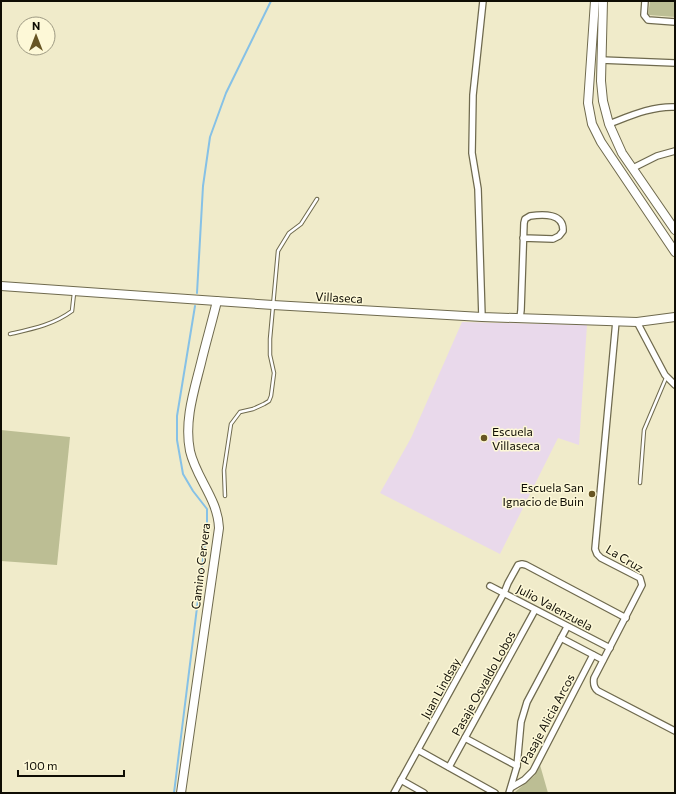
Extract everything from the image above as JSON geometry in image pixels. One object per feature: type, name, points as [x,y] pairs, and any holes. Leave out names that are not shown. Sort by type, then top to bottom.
[{"type":"street","points":[[482,317],[478,189],[472,153],[473,95],[483,1]]},
{"type":"street","points":[[594,1],[588,94],[588,111],[594,130],[675,252]]},
{"type":"street","points":[[603,1],[601,91],[609,124],[622,152],[675,230]]},
{"type":"street","points":[[645,1],[644,15],[648,20],[675,22]]},
{"type":"street","points":[[601,60],[675,63]]},
{"type":"street","points":[[609,124],[649,110],[675,107]]},
{"type":"street","points":[[633,168],[657,156],[675,151]]},
{"type":"street","points":[[613,159],[622,152]]},
{"type":"street","points":[[520,318],[523,238],[524,221],[530,216],[553,216],[562,222],[562,233],[555,238],[523,238]]},
{"type":"street","name":"Villaseca","points":[[1,286],[273,305],[482,317],[638,322],[675,317]]},
{"type":"street","name":"Camino Cervera","points":[[181,793],[218,528],[218,515],[214,503],[192,457],[188,435],[189,419],[194,390],[217,301]]},
{"type":"street","name":"La Cruz","points":[[616,321],[595,549],[601,558],[641,580],[642,585],[593,681],[596,689],[675,731]]},
{"type":"street","points":[[638,322],[667,378],[675,385]]},
{"type":"street","name":"Juan Lindsay","points":[[394,793],[518,565],[524,564],[626,618]]},
{"type":"street","name":"Julio Valenzuela","points":[[490,586],[610,648]]},
{"type":"street","name":"Pasaje Osvaldo Lobos","points":[[449,767],[535,610]]},
{"type":"street","points":[[509,793],[517,766],[521,722],[527,702],[568,627]]},
{"type":"street","name":"Julio Valenzuela","points":[[561,638],[604,660]]},
{"type":"street","name":"Pasaje Alicia Arcos","points":[[512,787],[524,780],[533,771],[593,655]]},
{"type":"street","points":[[465,738],[517,766]]},
{"type":"street","points":[[418,750],[496,793]]},
{"type":"street","points":[[401,780],[424,793]]},
{"type":"lane","points":[[225,496],[224,470],[231,424],[240,412],[253,409],[264,404],[269,401],[271,396],[274,372],[270,355],[270,339],[278,251],[289,233],[301,224],[317,199]]},
{"type":"lane","points":[[10,334],[43,326],[64,317],[72,311],[75,291]]},
{"type":"lane","points":[[640,483],[644,430],[667,378]]},
{"type":"shaded area","name":"Escuela Villaseca","points":[[462,322],[587,325],[579,445],[558,438],[500,554],[380,493],[411,438]]},
{"type":"green space","points":[[650,1],[675,1],[675,17],[648,15]]},
{"type":"green space","points":[[1,430],[70,437],[57,565],[1,561]]},
{"type":"green space","points":[[540,765],[548,793],[515,792],[534,776]]},
{"type":"waterway","points":[[197,293],[203,186],[210,137],[226,93],[271,1]]},
{"type":"waterway","points":[[174,793],[207,527],[207,509],[193,491],[183,474],[177,440],[177,416],[195,306]]},
{"type":"place","name":"Escuela Villaseca","points":[[484,438]]},
{"type":"place","name":"Escuela San Ignacio de Buin","points":[[592,494]]}]
